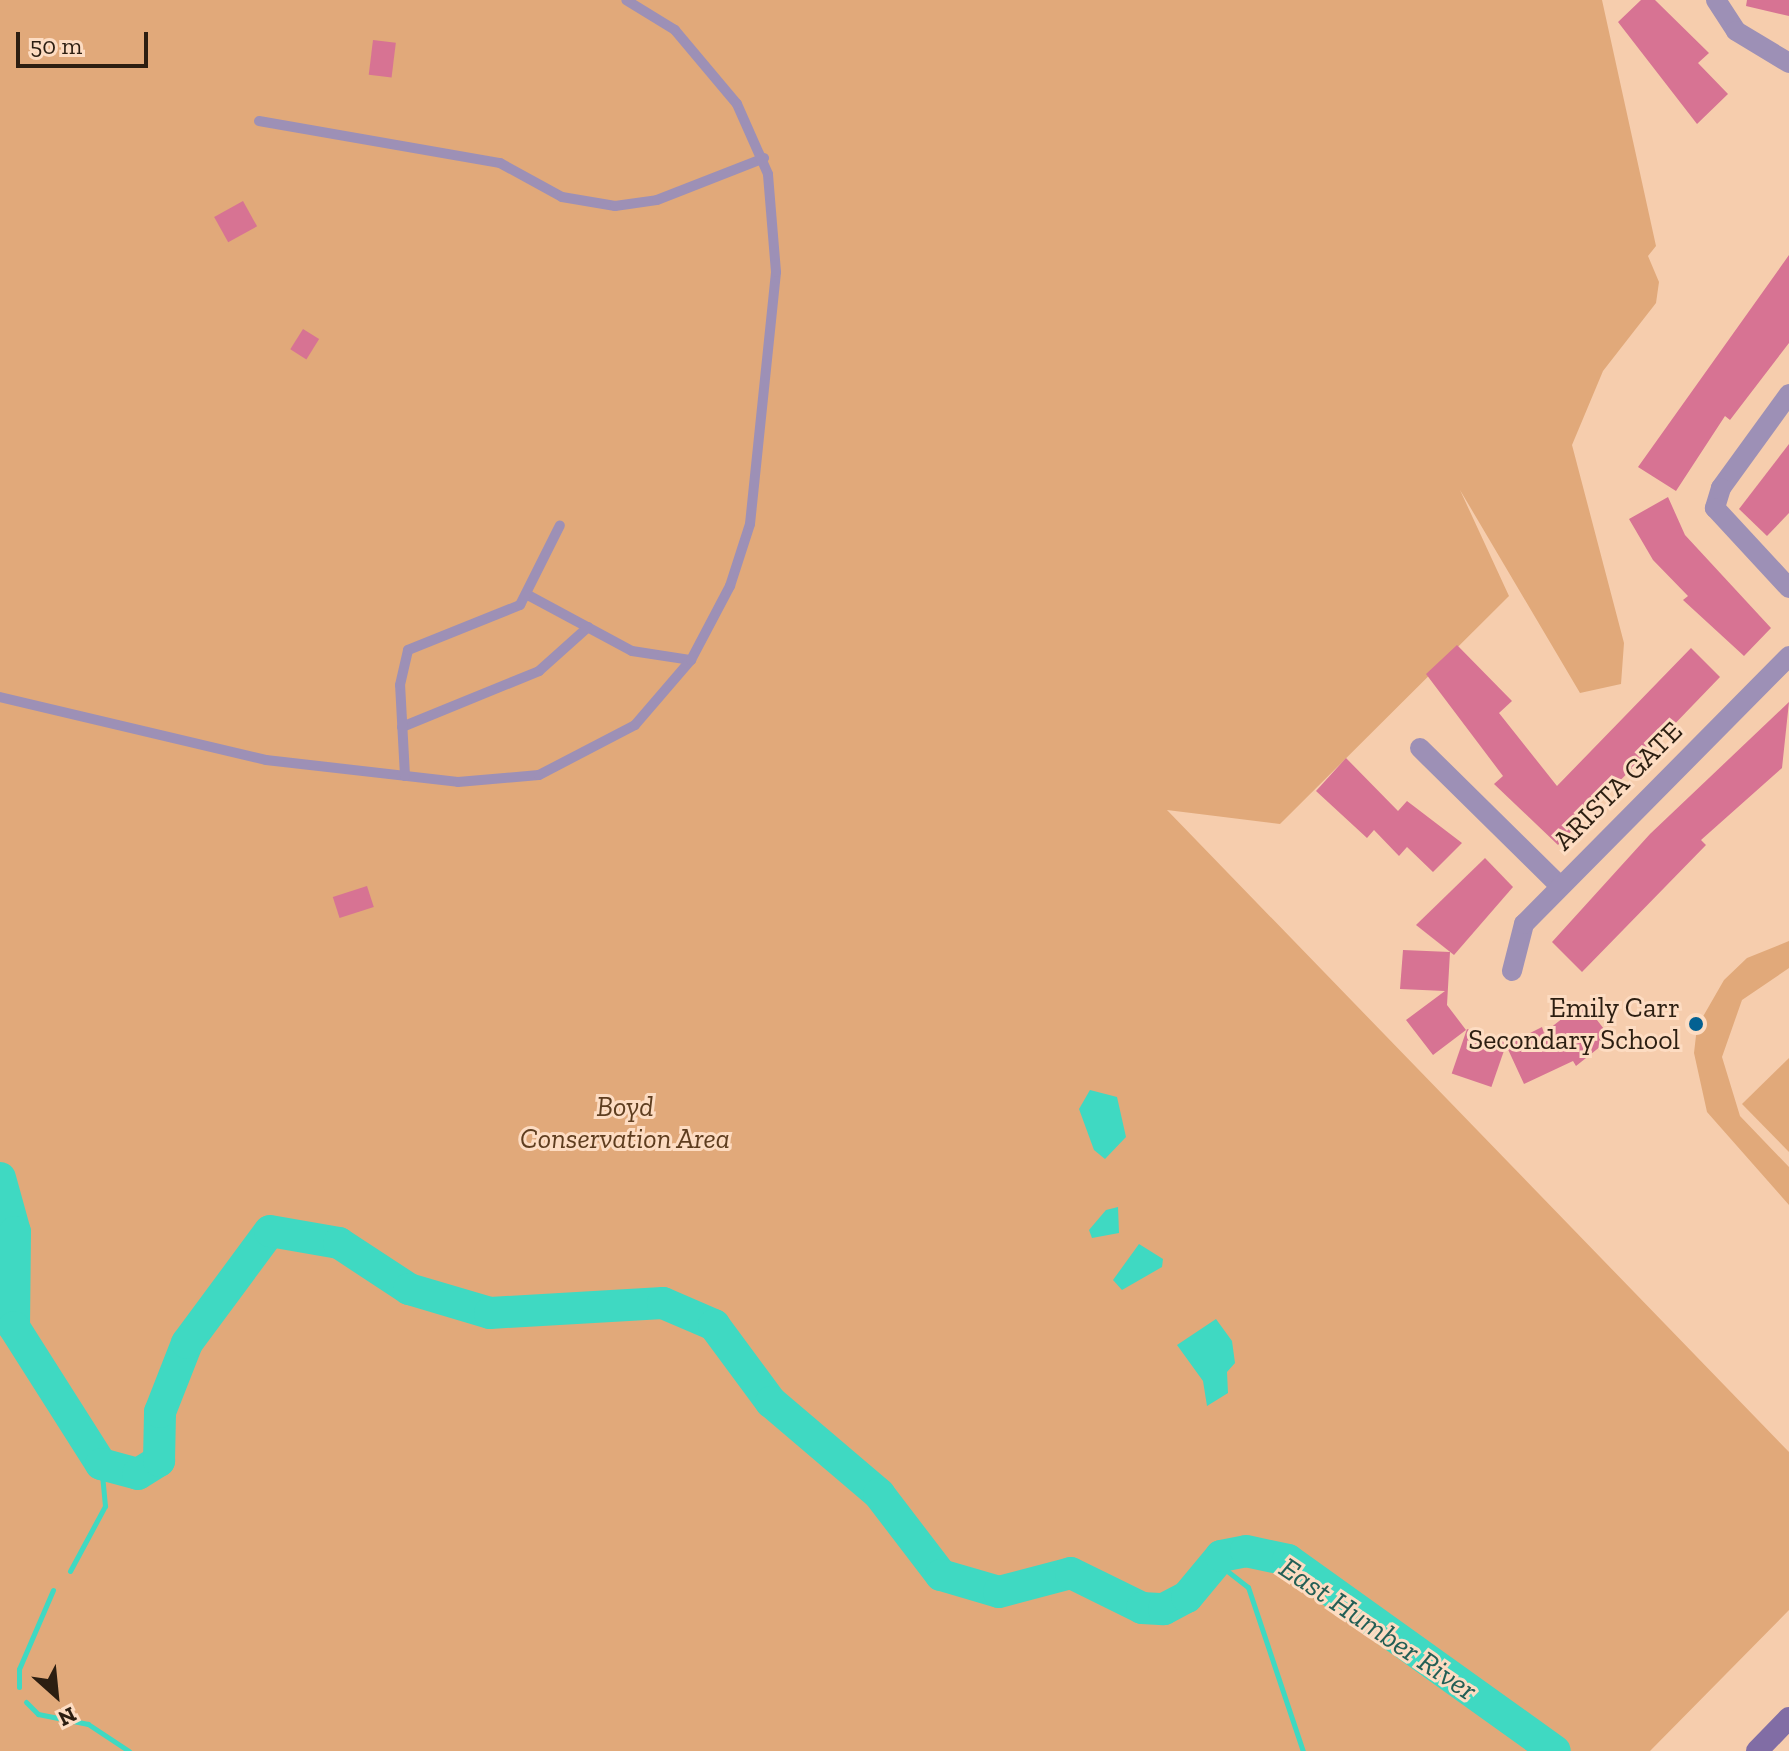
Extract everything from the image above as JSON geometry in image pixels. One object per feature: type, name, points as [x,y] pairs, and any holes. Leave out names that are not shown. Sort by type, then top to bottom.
[{"type":"main road","points":[[1757,1751],[1789,1718]]},
{"type":"street","points":[[1716,0],[1736,31],[1789,63]]},
{"type":"street","points":[[1789,394],[1721,488],[1715,508],[1789,588]]},
{"type":"street","name":"ARISTA GATE","points":[[1512,971],[1524,924],[1559,885],[1789,656]]},
{"type":"street","points":[[1420,748],[1559,885]]},
{"type":"lane","points":[[0,697],[266,760],[458,782],[539,775],[635,725],[691,660],[730,586],[750,524],[776,272],[764,158],[706,64],[675,30],[626,0]]},
{"type":"lane","points":[[259,121],[500,163],[562,197],[615,206],[657,200],[764,158]]},
{"type":"lane","points":[[405,776],[400,685],[408,650],[520,605],[560,525]]},
{"type":"lane","points":[[526,594],[632,651],[691,660]]},
{"type":"lane","points":[[402,727],[539,671],[588,627]]},
{"type":"green space","name":"Boyd Conservation Area","points":[[0,0],[1602,0],[1656,246],[1648,256],[1659,282],[1656,303],[1603,371],[1572,445],[1624,643],[1621,684],[1580,693],[1460,490],[1509,596],[1280,824],[1167,810],[1789,1452],[1789,1610],[1650,1751],[0,1751]]},
{"type":"green space","points":[[1789,941],[1789,968],[1742,1000],[1722,1057],[1740,1116],[1789,1167],[1789,1205],[1707,1112],[1694,1053],[1697,1027],[1724,980],[1747,958]]},
{"type":"green space","points":[[1789,1058],[1789,1152],[1742,1104]]},
{"type":"water","points":[[1090,1090],[1117,1097],[1126,1137],[1105,1159],[1094,1150],[1079,1109]]},
{"type":"water","points":[[1118,1207],[1119,1233],[1092,1238],[1089,1230],[1106,1210]]},
{"type":"water","points":[[1139,1244],[1163,1259],[1162,1267],[1122,1290],[1113,1280]]},
{"type":"water","points":[[1216,1319],[1232,1341],[1235,1363],[1227,1372],[1228,1393],[1207,1406],[1203,1381],[1177,1345]]},
{"type":"building","points":[[1641,0],[1655,0],[1709,53],[1698,63],[1728,94],[1697,124],[1618,22]]},
{"type":"building","points":[[1747,0],[1789,0],[1789,16],[1746,6]]},
{"type":"building","points":[[373,40],[396,43],[392,78],[369,75]]},
{"type":"building","points":[[243,201],[257,226],[228,242],[214,217]]},
{"type":"building","points":[[1789,255],[1789,343],[1730,420],[1725,416],[1676,491],[1638,467]]},
{"type":"building","points":[[303,329],[319,339],[306,359],[290,349]]},
{"type":"building","points":[[1789,444],[1789,513],[1767,536],[1739,509]]},
{"type":"building","points":[[1668,497],[1685,535],[1771,628],[1744,656],[1683,600],[1688,596],[1653,560],[1629,519]]},
{"type":"building","points":[[1457,645],[1512,701],[1499,713],[1557,786],[1691,648],[1720,677],[1558,845],[1494,784],[1503,776],[1426,674]]},
{"type":"building","points":[[1789,702],[1782,768],[1701,840],[1706,845],[1582,972],[1552,942],[1650,834]]},
{"type":"building","points":[[1346,758],[1398,811],[1407,801],[1462,843],[1433,872],[1407,847],[1399,856],[1374,830],[1367,838],[1316,791]]},
{"type":"building","points":[[1485,858],[1513,887],[1454,955],[1416,925]]},
{"type":"building","points":[[367,886],[374,907],[340,918],[333,897]]},
{"type":"building","points":[[1403,950],[1450,952],[1447,1005],[1466,1030],[1433,1055],[1406,1020],[1445,991],[1400,989]]},
{"type":"building","points":[[1583,1002],[1611,1038],[1576,1066],[1573,1061],[1524,1084],[1506,1045],[1542,1027],[1544,1033]]},
{"type":"building","points":[[1467,1029],[1507,1043],[1491,1087],[1452,1073]]},
{"type":"waterway","name":"East Humber River","points":[[0,1178],[15,1232],[14,1327],[101,1464],[138,1474],[159,1461],[160,1412],[187,1343],[270,1231],[339,1243],[409,1289],[490,1313],[663,1303],[714,1325],[771,1402],[879,1494],[941,1575],[999,1592],[1071,1573],[1142,1608],[1164,1609],[1187,1597],[1221,1556],[1246,1551],[1288,1560],[1555,1751]]},
{"type":"waterway","points":[[70,1571],[105,1506],[101,1464]]},
{"type":"waterway","points":[[1217,1563],[1248,1587],[1303,1751]]},
{"type":"waterway","points":[[19,1687],[19,1669],[53,1590]]},
{"type":"waterway","points":[[26,1702],[38,1714],[88,1724],[129,1751]]},
{"type":"place","name":"Emily Carr Secondary School","points":[[1696,1024]]}]
